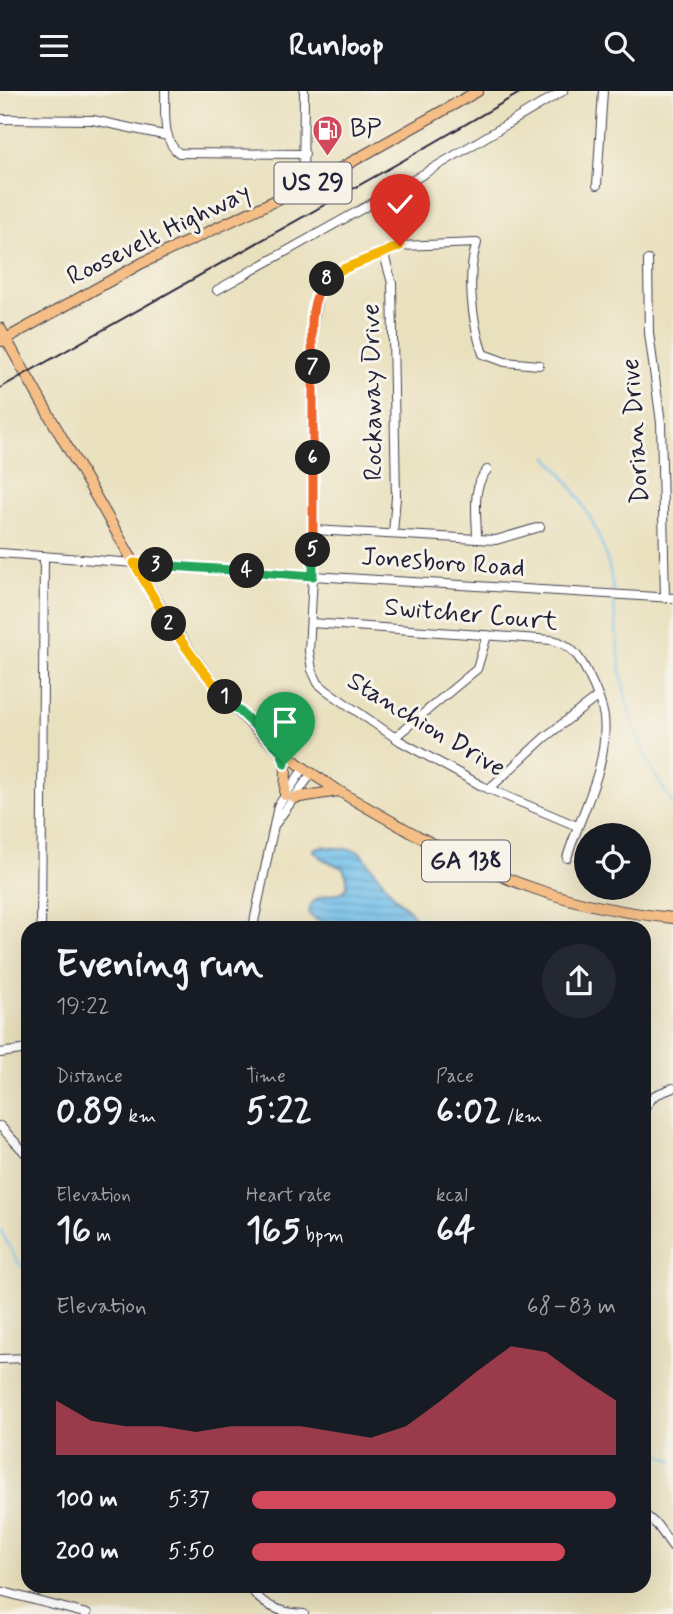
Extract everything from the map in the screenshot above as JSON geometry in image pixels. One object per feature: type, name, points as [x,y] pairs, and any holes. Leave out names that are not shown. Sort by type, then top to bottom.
[{"type":"main road","name":"Roosevelt Highway","points":[[3,340],[142,263],[303,188],[478,91]]},
{"type":"main road","points":[[0,328],[3,340]]},
{"type":"main road","name":"GA 138","points":[[3,340],[172,628],[201,668],[239,712],[281,751],[338,792],[461,859],[521,885],[601,908],[673,918]]},
{"type":"main road","points":[[281,751],[290,797],[338,792]]},
{"type":"street","points":[[165,91],[167,136],[175,151],[185,154],[305,154]]},
{"type":"street","points":[[303,188],[304,91]]},
{"type":"street","points":[[216,290],[410,182],[563,91]]},
{"type":"street","points":[[597,185],[603,91]]},
{"type":"street","points":[[0,119],[93,120],[167,136]]},
{"type":"street","points":[[383,251],[400,246],[477,243],[472,257],[473,321],[483,354],[505,362],[539,365]]},
{"type":"street","name":"Stanchion Drive","points":[[383,251],[330,275],[319,287],[315,304],[312,332],[313,576],[309,660],[312,670],[318,683],[395,737],[489,789],[574,825]]},
{"type":"street","name":"Rockaway Drive","points":[[383,251],[392,283],[396,497],[393,533]]},
{"type":"street","name":"Dorian Drive","points":[[648,260],[649,333],[661,423],[669,598]]},
{"type":"street","points":[[477,539],[478,479],[487,470]]},
{"type":"street","points":[[663,484],[673,484]]},
{"type":"street","points":[[313,530],[496,540],[540,527]]},
{"type":"street","name":"Jonesboro Road","points":[[0,553],[669,598]]},
{"type":"street","points":[[41,921],[44,556]]},
{"type":"street","name":"Switcher Court","points":[[311,623],[552,640],[565,645],[582,661],[603,714],[604,726],[598,775],[578,823]]},
{"type":"street","points":[[395,737],[477,669],[487,635]]},
{"type":"street","points":[[489,789],[544,739],[597,697]]},
{"type":"street","points":[[254,921],[273,829],[307,771]]},
{"type":"street","name":"Switcher Court","points":[[567,858],[574,836]]},
{"type":"street","points":[[0,1053],[21,1050]]},
{"type":"street","points":[[651,1100],[655,1095],[673,1088]]},
{"type":"street","points":[[0,1126],[21,1148]]},
{"type":"street","points":[[0,1359],[21,1358]]},
{"type":"street","points":[[651,1520],[673,1547]]},
{"type":"street","points":[[0,1591],[87,1614]]},
{"type":"street","points":[[254,1593],[275,1609],[304,1614]]},
{"type":"water","points":[[323,846],[360,852],[397,899],[410,911],[415,921],[321,921],[311,916],[308,912],[316,900],[347,887],[343,868],[324,860],[314,851],[315,848]]},
{"type":"waterway","points":[[547,456],[581,501],[599,536],[613,591]]},
{"type":"waterway","points":[[614,601],[623,682],[635,731],[657,779],[673,803]]},
{"type":"waterway","points":[[0,1229],[21,1265]]},
{"type":"waterway","points":[[651,1450],[673,1461]]},
{"type":"railway","points":[[0,388],[523,91]]},
{"type":"place","name":"BP","points":[[327,157]]},
{"type":"route","points":[[285,764],[281,751],[239,712],[201,668],[172,628],[134,563],[313,576],[312,332],[319,287],[330,275],[400,246]]}]
